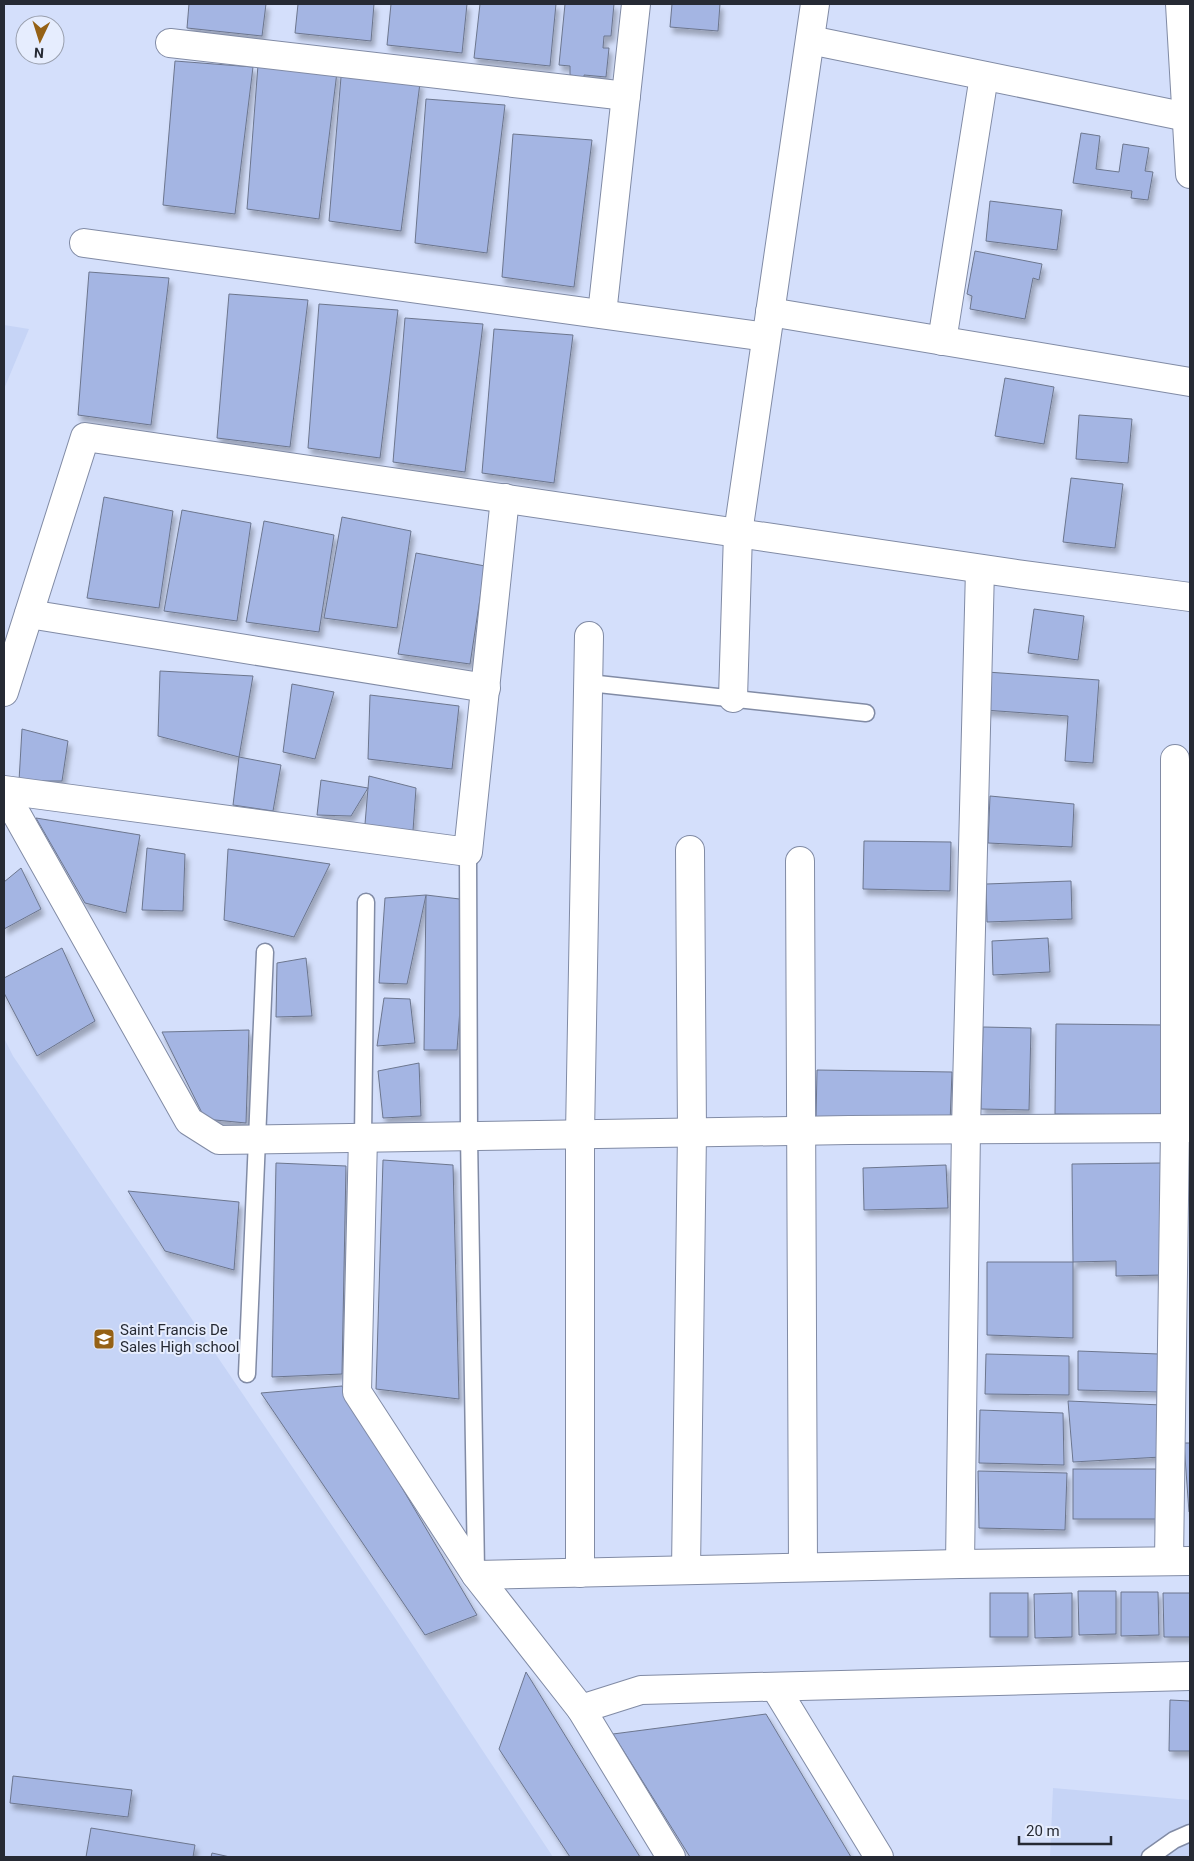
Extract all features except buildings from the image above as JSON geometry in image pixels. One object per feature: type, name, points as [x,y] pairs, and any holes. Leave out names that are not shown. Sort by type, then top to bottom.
[{"type":"street","points":[[602,314],[636,4]]},
{"type":"street","points":[[733,698],[738,533],[815,4]]},
{"type":"street","points":[[1180,4],[1190,174]]},
{"type":"street","points":[[810,40],[1187,116]]},
{"type":"street","points":[[170,43],[626,96]]},
{"type":"street","points":[[942,341],[984,76]]},
{"type":"street","points":[[84,243],[602,314],[768,325],[942,341],[1190,382]]},
{"type":"street","points":[[4,692],[85,437],[980,569],[1190,597]]},
{"type":"street","points":[[4,791],[468,852],[505,498]]},
{"type":"street","points":[[960,1564],[966,1129],[980,569]]},
{"type":"street","points":[[29,614],[486,688]]},
{"type":"street","points":[[580,1573],[580,1134],[590,636]]},
{"type":"street","points":[[476,1575],[1180,1561],[1183,1128],[1175,760]]},
{"type":"street","points":[[4,791],[189,1121],[219,1140],[692,1132],[1183,1128]]},
{"type":"street","points":[[686,1570],[692,1132],[690,850]]},
{"type":"street","points":[[800,861],[803,1567]]},
{"type":"street","points":[[363,1137],[357,1392],[476,1575],[581,1709],[671,1857]]},
{"type":"street","points":[[581,1709],[641,1690],[1190,1676]]},
{"type":"street","points":[[775,1687],[879,1857]]},
{"type":"lane","points":[[589,682],[866,713]]},
{"type":"lane","points":[[468,852],[469,1136],[476,1575]]},
{"type":"lane","points":[[363,1137],[366,902]]},
{"type":"lane","points":[[247,1374],[265,952]]},
{"type":"lane","points":[[1150,1857],[1174,1840],[1190,1833]]},
{"type":"shaded area","points":[[4,325],[29,329],[4,389]]},
{"type":"shaded area","name":"Saint Francis De Sales High school","points":[[4,1038],[13,1056],[397,1621],[553,1857],[4,1857]]},
{"type":"shaded area","points":[[1053,1788],[1190,1800],[1190,1857],[1050,1857]]},
{"type":"place","name":"Saint Francis De Sales High school","points":[[104,1339]]}]
